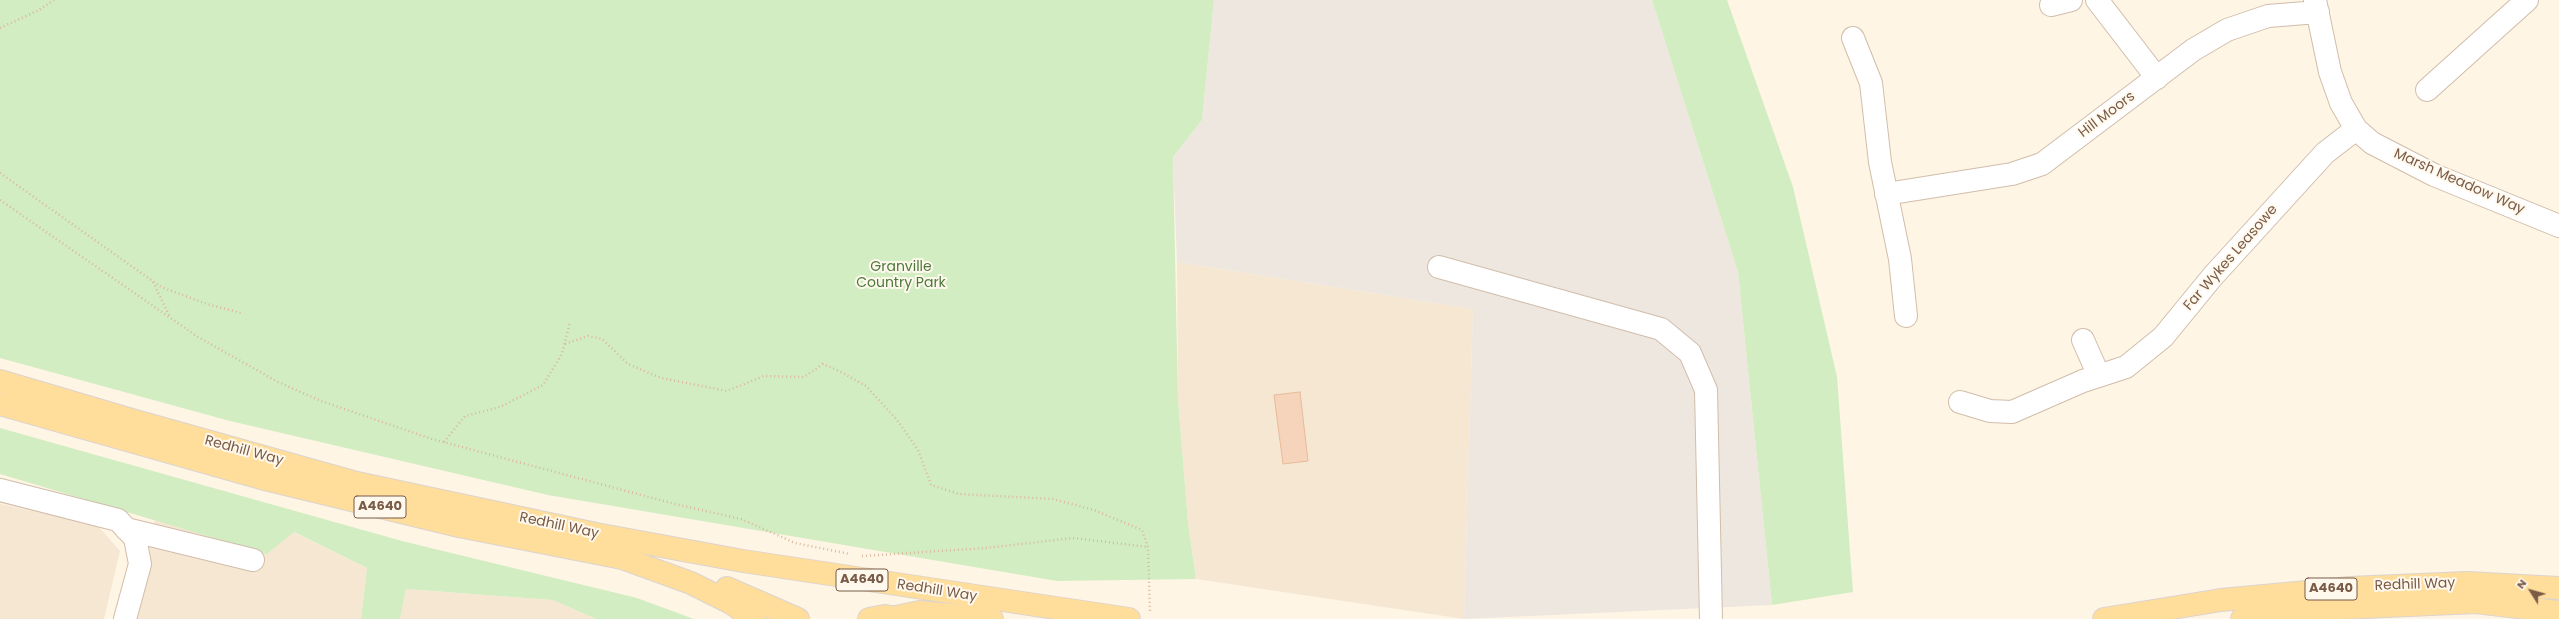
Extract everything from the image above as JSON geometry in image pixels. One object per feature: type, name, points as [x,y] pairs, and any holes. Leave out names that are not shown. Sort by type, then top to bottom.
[{"type":"main road","name":"Redhill Way","points":[[0,381],[132,420],[358,483],[596,534],[750,562],[1129,619]]},
{"type":"main road","name":"Redhill Way","points":[[0,404],[268,480],[459,526],[622,558],[691,583],[731,604],[754,619]]},
{"type":"main road","name":"A4640","points":[[596,534],[618,548],[672,564],[798,619]]},
{"type":"main road","name":"Redhill Way","points":[[2104,619],[2221,600],[2350,588],[2466,583],[2559,588]]},
{"type":"main road","name":"Redhill Way","points":[[2242,619],[2297,610],[2476,602],[2559,612]]},
{"type":"main road","name":"A4640","points":[[1040,619],[1067,610]]},
{"type":"main road","points":[[869,619],[899,618],[920,612],[992,619]]},
{"type":"street","points":[[2097,0],[2157,78]]},
{"type":"street","points":[[2427,90],[2524,1]]},
{"type":"street","name":"Hill Moors","points":[[1886,194],[2012,174],[2042,164],[2193,50],[2227,30],[2268,16],[2316,6]]},
{"type":"street","name":"Marsh Meadow Way","points":[[2316,6],[2330,72],[2341,103],[2356,129],[2372,143],[2434,175],[2559,226]]},
{"type":"street","points":[[1853,38],[1871,83],[1880,162],[1894,225],[1906,316]]},
{"type":"street","name":"Far Wykes Leasowe","points":[[1960,402],[1990,411],[2012,412],[2099,376],[2126,367],[2163,337],[2213,276],[2325,153],[2356,129]]},
{"type":"street","points":[[1438,267],[1661,330],[1690,352],[1706,390],[1711,619]]},
{"type":"street","points":[[2082,340],[2099,376]]},
{"type":"street","points":[[0,490],[118,520],[135,538],[140,564],[125,619]]},
{"type":"street","points":[[126,529],[253,560]]},
{"type":"path","points":[[0,28],[39,10],[54,0]]},
{"type":"path","points":[[0,173],[161,287],[207,304],[241,313]]},
{"type":"path","points":[[0,200],[198,337],[278,382],[321,401],[444,442],[675,504],[741,519],[795,543],[862,556],[986,548],[1073,538],[1148,547]]},
{"type":"path","points":[[153,281],[170,317]]},
{"type":"path","points":[[444,442],[465,416],[500,407],[543,385],[562,354],[570,322]]},
{"type":"path","points":[[565,344],[588,336],[602,339],[628,364],[661,378],[727,391],[764,376],[804,377],[823,364],[866,386],[897,420],[918,450],[931,485],[959,494],[1053,499],[1094,510],[1142,530],[1148,547],[1150,619]]},
{"type":"shaded area","points":[[1214,0],[1652,0],[1738,272],[1772,605],[1464,619],[1473,309],[1177,262],[1173,157],[1202,120]]},
{"type":"shaded area","points":[[1177,262],[1473,309],[1464,619],[1196,579],[1188,523],[1178,400]]},
{"type":"shaded area","points":[[0,504],[97,525],[120,551],[104,619],[0,619]]},
{"type":"shaded area","points":[[155,520],[267,554],[293,532],[367,568],[361,619],[135,619]]},
{"type":"shaded area","points":[[406,589],[553,600],[596,619],[400,619]]},
{"type":"green space","name":"Granville Country Park","points":[[0,0],[1214,0],[1202,120],[1173,157],[1178,400],[1188,523],[1196,579],[1057,581],[548,495],[230,421],[0,358]]},
{"type":"green space","points":[[1652,0],[1727,0],[1793,187],[1837,377],[1853,592],[1772,605],[1738,272]]},
{"type":"green space","points":[[0,428],[402,541],[637,598],[694,619],[596,619],[553,600],[406,589],[400,619],[361,619],[367,568],[294,532],[267,554],[0,474]]},
{"type":"building","points":[[1300,392],[1308,461],[1283,464],[1274,395]]}]
